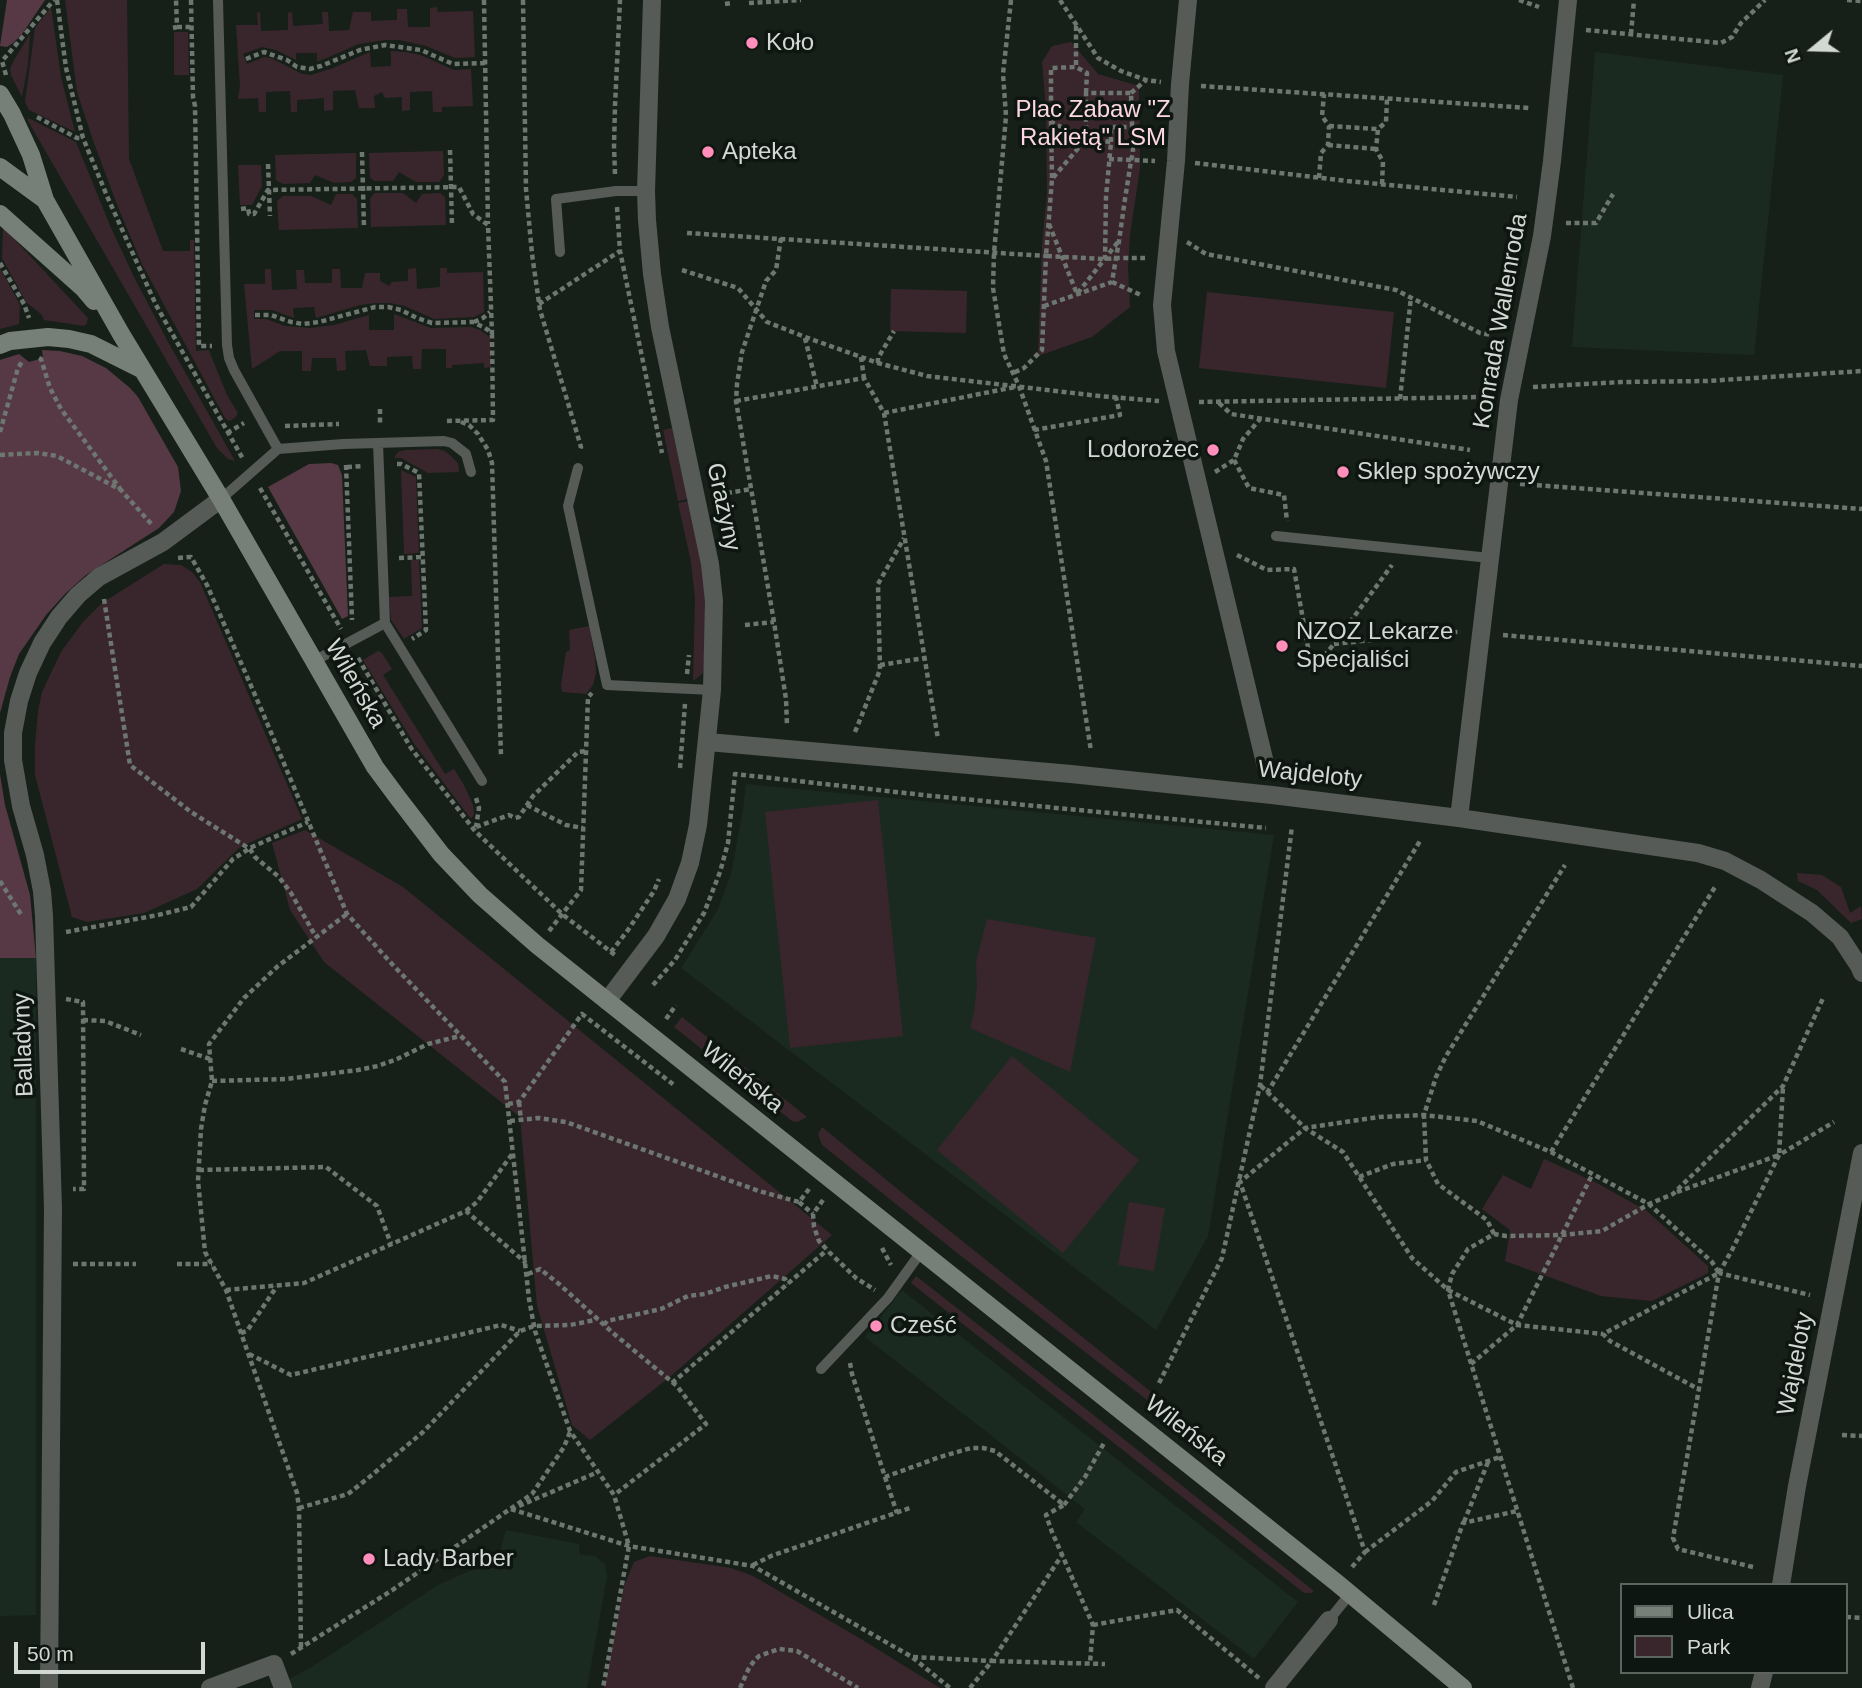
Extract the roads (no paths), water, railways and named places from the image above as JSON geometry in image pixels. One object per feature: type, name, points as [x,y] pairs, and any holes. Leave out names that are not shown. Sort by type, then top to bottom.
[{"type":"street","name":"Grażyny","points":[[607,1001],[656,936],[677,899],[690,863],[698,825],[712,690],[714,601],[710,564],[660,327],[652,274],[646,191],[652,0]]},
{"type":"street","points":[[1188,0],[1162,305],[1166,351],[1266,767]]},
{"type":"street","name":"Konrada Wallenroda","points":[[1459,818],[1509,400],[1542,236],[1568,0]]},
{"type":"street","name":"Wileńska","points":[[0,94],[31,155],[45,200],[375,767],[428,837],[480,895],[537,946],[1350,1594],[1463,1688]]},
{"type":"street","name":"Wileńska","points":[[0,167],[45,200]]},
{"type":"street","name":"Wileńska","points":[[0,214],[83,288],[121,334]]},
{"type":"street","points":[[0,345],[10,341],[48,337],[69,339],[91,344],[144,370]]},
{"type":"street","name":"Balladyny","points":[[49,1688],[53,1208],[45,929],[42,891],[21,806],[13,760],[13,733],[19,701],[32,663],[59,617],[78,595],[99,577],[163,542],[221,499]]},
{"type":"street","name":"Wajdeloty","points":[[708,742],[1071,774],[1459,818],[1672,848],[1725,861],[1761,880],[1812,913],[1840,937],[1862,973]]},
{"type":"street","name":"Wajdeloty","points":[[1781,1583],[1797,1486],[1862,1153]]},
{"type":"street","points":[[1268,1684],[1329,1619]]},
{"type":"street","points":[[210,1688],[275,1664],[283,1688]]},
{"type":"lane","points":[[218,0],[229,358],[278,449]]},
{"type":"lane","points":[[560,252],[556,199],[616,191],[646,191]]},
{"type":"lane","points":[[221,499],[278,449],[444,441],[452,443],[466,454],[471,471]]},
{"type":"lane","points":[[378,443],[385,623],[482,781]]},
{"type":"lane","points":[[578,468],[568,506],[607,685],[712,690]]},
{"type":"lane","points":[[1276,536],[1490,558]]},
{"type":"lane","points":[[314,661],[385,623]]},
{"type":"lane","points":[[821,1369],[888,1298],[921,1252]]},
{"type":"lane","points":[[1329,1619],[1350,1594]]},
{"type":"place","name":"Koło","points":[[752,43]]},
{"type":"place","name":"Apteka","points":[[708,152]]},
{"type":"place","name":"Lodorożec","points":[[1213,450]]},
{"type":"place","name":"Sklep spożywczy","points":[[1343,472]]},
{"type":"place","name":"NZOZ Lekarze Specjaliści","points":[[1282,646]]},
{"type":"place","name":"Cześć","points":[[876,1326]]},
{"type":"place","name":"Lady Barber","points":[[369,1559]]},
{"type":"park label","name":"Plac Zabaw \"Z Rakietą\" LSM","points":[[1093,124]]}]
